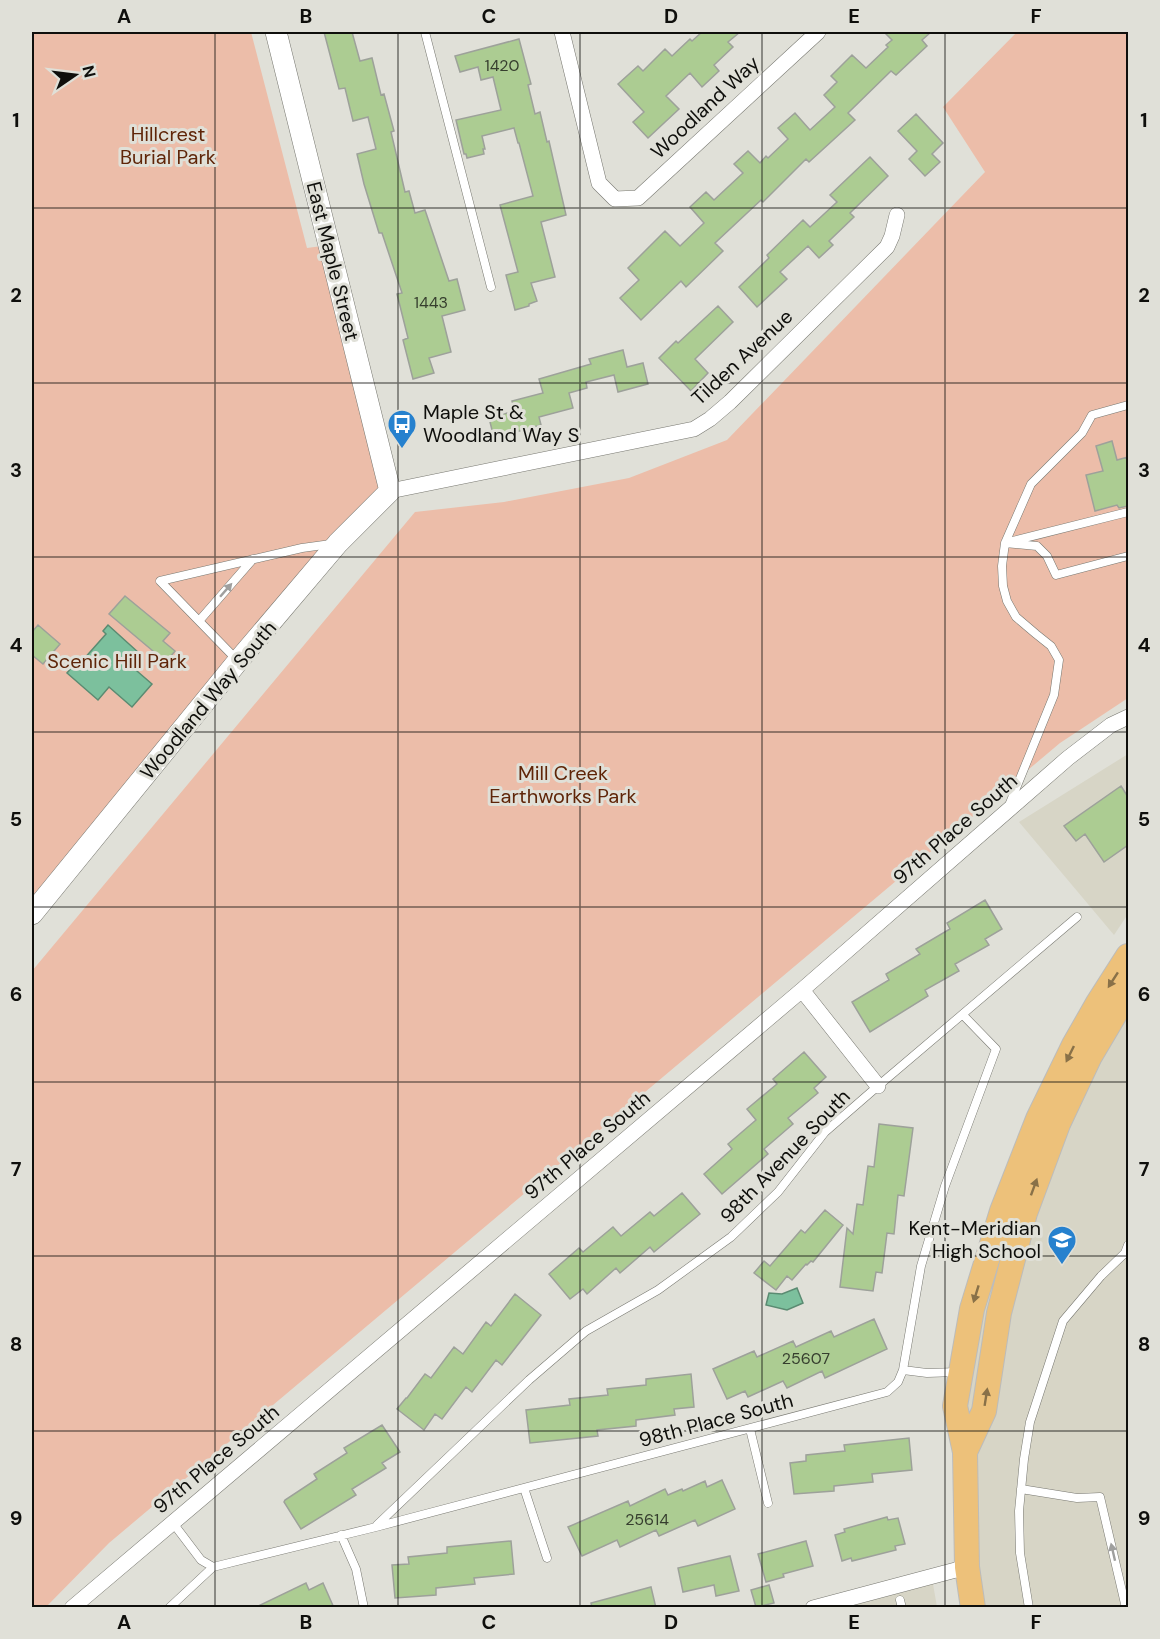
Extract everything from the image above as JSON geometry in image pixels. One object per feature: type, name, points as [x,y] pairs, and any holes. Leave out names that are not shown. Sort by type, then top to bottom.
[{"type":"main road","points":[[973,1608],[967,1567],[965,1452],[955,1406],[972,1309],[1002,1211],[1038,1119],[1074,1045],[1114,1012],[1128,957]]},
{"type":"main road","points":[[965,1452],[984,1411],[999,1312],[1025,1213],[1058,1124],[1090,1056],[1114,1012],[1128,992]]},
{"type":"street","name":"East Maple Street","points":[[276,32],[390,491]]},
{"type":"street","name":"Woodland Way","points":[[562,32],[599,183],[615,200],[638,198],[818,32]]},
{"type":"street","name":"Tilden Avenue","points":[[390,491],[694,429],[730,402],[887,246],[897,215]]},
{"type":"street","name":"Woodland Way South","points":[[32,914],[238,661],[338,543],[390,491]]},
{"type":"street","name":"97th Place South","points":[[72,1608],[802,990],[1008,810],[1077,752],[1112,725],[1128,717]]},
{"type":"street","points":[[802,990],[878,1086]]},
{"type":"street","points":[[813,1608],[967,1567]]},
{"type":"lane","points":[[425,32],[491,287]]},
{"type":"lane","points":[[1008,810],[1054,695],[1059,660],[1051,646],[1016,617],[1007,601],[1003,586],[1002,566],[1005,543],[1031,484],[1082,433],[1092,415],[1128,405]]},
{"type":"lane","points":[[1005,543],[1128,512]]},
{"type":"lane","points":[[238,661],[160,581],[302,548],[338,543]]},
{"type":"lane","points":[[1005,543],[1037,546],[1047,556],[1056,575],[1128,556]]},
{"type":"lane","points":[[199,621],[253,559]]},
{"type":"lane","name":"98th Avenue South","points":[[376,1527],[529,1380],[586,1331],[658,1290],[731,1237],[778,1192],[825,1132],[1077,916]]},
{"type":"lane","name":"98th Place South","points":[[213,1567],[376,1527],[887,1392],[898,1382],[903,1370],[921,1266],[945,1186],[996,1049],[963,1015]]},
{"type":"lane","points":[[1029,1608],[1020,1553],[1019,1511],[1030,1422],[1063,1322],[1101,1276],[1125,1253],[1128,1246]]},
{"type":"lane","points":[[903,1370],[927,1373],[961,1372]]},
{"type":"lane","points":[[750,1429],[768,1503]]},
{"type":"lane","points":[[524,1488],[547,1558]]},
{"type":"lane","points":[[1021,1489],[1077,1498],[1100,1497],[1126,1608]]},
{"type":"lane","points":[[169,1608],[213,1567],[201,1560],[173,1523]]},
{"type":"lane","points":[[341,1535],[356,1569],[364,1608]]},
{"type":"shaded area","points":[[108,625],[139,653],[130,665],[152,684],[132,707],[109,687],[98,700],[67,673],[72,667],[75,669],[106,634],[103,631]]},
{"type":"shaded area","points":[[1128,754],[1128,914],[1114,935],[1019,822]]},
{"type":"shaded area","name":"Kent-Meridian High School","points":[[1128,972],[1128,1607],[973,1608],[965,1452],[969,1376],[981,1312],[1010,1218]]},
{"type":"shaded area","points":[[797,1288],[803,1303],[787,1310],[766,1305],[769,1293],[782,1294]]},
{"type":"shaded area","points":[[933,1584],[937,1607],[843,1608]]},
{"type":"green space","points":[[32,32],[251,32],[307,248],[329,245],[390,491],[342,524],[32,897]]},
{"type":"green space","name":"Mill Creek Earthworks Park","points":[[1017,32],[1128,32],[1128,698],[1060,743],[109,1543],[46,1607],[32,1608],[32,971],[415,512],[504,502],[629,478],[727,440],[985,172],[943,107]]},
{"type":"building","points":[[324,32],[352,32],[360,61],[372,58],[381,95],[384,94],[394,131],[391,132],[405,192],[409,191],[415,213],[425,210],[449,281],[457,279],[465,310],[442,316],[451,352],[429,358],[434,373],[413,379],[403,340],[408,338],[397,294],[402,293],[382,233],[379,233],[357,154],[376,149],[368,117],[353,121],[345,88],[339,89]]},
{"type":"building","points":[[702,32],[740,32],[728,42],[733,47],[714,65],[719,71],[702,87],[690,73],[666,96],[679,109],[648,138],[633,122],[644,112],[618,84],[638,66],[643,71],[665,49],[672,56],[690,39],[692,41]]},
{"type":"building","points":[[884,32],[931,32],[922,40],[927,46],[896,75],[891,71],[848,113],[855,120],[809,162],[806,159],[763,202],[761,200],[715,243],[723,251],[686,287],[681,281],[641,320],[620,298],[639,280],[628,268],[665,231],[680,246],[704,223],[690,207],[706,192],[714,200],[743,173],[734,164],[748,151],[760,163],[766,156],[768,158],[788,139],[778,128],[795,113],[810,130],[835,107],[824,95],[837,82],[831,76],[852,55],[866,68],[888,47],[886,45],[892,40]]},
{"type":"building","points":[[519,39],[531,84],[528,85],[535,114],[540,112],[547,142],[549,141],[566,215],[541,222],[555,277],[531,283],[537,301],[515,310],[506,275],[518,272],[500,205],[533,196],[514,128],[482,136],[484,154],[467,158],[464,154],[456,120],[501,110],[493,77],[481,80],[478,67],[460,72],[455,56]]},
{"type":"building","points":[[916,114],[943,143],[932,154],[940,162],[925,176],[909,159],[917,151],[898,131]]},
{"type":"building","points":[[870,157],[888,176],[850,213],[854,217],[829,241],[833,245],[819,258],[808,246],[780,272],[787,279],[757,307],[739,287],[769,258],[767,255],[803,220],[810,227],[837,202],[830,195]]},
{"type":"building","points":[[718,306],[733,322],[695,359],[708,373],[691,391],[659,358]]},
{"type":"building","points":[[623,350],[627,367],[643,363],[648,384],[618,392],[614,375],[586,382],[587,388],[569,393],[573,408],[539,417],[541,425],[494,438],[489,418],[515,411],[512,401],[543,393],[539,379],[591,364],[589,359]]},
{"type":"building","points":[[1112,441],[1117,460],[1128,457],[1128,506],[1119,508],[1117,505],[1095,511],[1086,475],[1103,471],[1096,446]]},
{"type":"building","points":[[125,596],[170,633],[163,641],[175,651],[166,662],[109,614]]},
{"type":"building","points":[[38,625],[60,644],[43,664],[32,655],[32,632]]},
{"type":"building","points":[[1121,786],[1128,797],[1128,845],[1104,862],[1085,834],[1076,841],[1064,826]]},
{"type":"building","points":[[985,900],[1002,929],[985,939],[989,945],[955,964],[959,971],[925,990],[928,996],[870,1032],[852,1002],[889,980],[886,974],[920,954],[916,949],[950,929],[947,923]]},
{"type":"building","points":[[804,1052],[826,1077],[814,1088],[818,1093],[788,1118],[793,1124],[764,1149],[768,1154],[722,1194],[704,1174],[732,1149],[728,1144],[756,1120],[747,1109],[777,1084],[773,1079]]},
{"type":"building","points":[[879,1124],[913,1128],[904,1196],[898,1195],[894,1234],[887,1233],[882,1273],[876,1272],[873,1291],[840,1287],[847,1228],[853,1234],[857,1204],[863,1205],[868,1166],[874,1167]]},
{"type":"building","points":[[682,1193],[700,1214],[654,1252],[650,1247],[620,1273],[616,1268],[587,1294],[583,1289],[570,1299],[549,1274],[579,1248],[583,1252],[613,1227],[621,1236],[650,1212],[654,1216]]},
{"type":"building","points":[[825,1210],[843,1225],[813,1262],[806,1264],[792,1280],[787,1276],[776,1290],[754,1273],[764,1261],[770,1266],[801,1230],[805,1233]]},
{"type":"building","points":[[515,1294],[541,1315],[502,1365],[496,1360],[472,1392],[466,1387],[442,1419],[435,1414],[424,1430],[397,1409],[425,1374],[431,1378],[454,1347],[463,1354],[486,1322],[491,1326]]},
{"type":"building","points":[[874,1319],[887,1349],[825,1378],[822,1371],[787,1388],[783,1381],[748,1397],[745,1391],[727,1399],[713,1369],[754,1351],[757,1357],[793,1341],[796,1347],[831,1331],[834,1337]]},
{"type":"building","points":[[691,1374],[694,1407],[674,1409],[675,1415],[636,1420],[636,1426],[597,1430],[598,1436],[530,1443],[526,1410],[570,1405],[569,1399],[608,1395],[607,1389],[646,1385],[646,1379]]},
{"type":"building","points":[[382,1425],[400,1452],[382,1463],[386,1468],[352,1489],[356,1495],[301,1529],[284,1502],[285,1500],[317,1479],[314,1474],[347,1453],[344,1448]]},
{"type":"building","points":[[909,1438],[912,1470],[872,1474],[873,1482],[834,1486],[834,1491],[794,1494],[790,1463],[806,1461],[806,1455],[845,1451],[844,1445]]},
{"type":"building","points":[[722,1480],[735,1509],[698,1526],[695,1520],[659,1536],[656,1530],[620,1547],[617,1540],[582,1556],[568,1527],[628,1501],[630,1506],[665,1489],[668,1495],[705,1481],[707,1487]]},
{"type":"building","points":[[887,1517],[888,1520],[898,1518],[905,1544],[895,1546],[896,1550],[852,1561],[851,1558],[842,1561],[835,1535],[845,1532],[844,1529]]},
{"type":"building","points":[[511,1541],[514,1574],[474,1578],[475,1584],[436,1588],[436,1595],[395,1598],[392,1565],[409,1564],[408,1557],[447,1553],[447,1547]]},
{"type":"building","points":[[806,1541],[813,1566],[783,1574],[784,1577],[766,1582],[758,1554]]},
{"type":"building","points":[[730,1556],[739,1591],[716,1596],[714,1585],[683,1592],[678,1568]]},
{"type":"building","points":[[306,1583],[309,1590],[323,1583],[334,1608],[254,1608]]},
{"type":"building","points":[[769,1585],[774,1603],[756,1607],[751,1590]]},
{"type":"building","points":[[651,1587],[656,1608],[592,1608],[591,1603]]},
{"type":"place","name":"Maple St & Woodland Way S","points":[[402,450]]},
{"type":"place","name":"Kent-Meridian High School","points":[[1062,1266]]},
{"type":"park label","name":"Hillcrest Burial Park","points":[[168,146]]},
{"type":"park label","name":"Scenic Hill Park","points":[[117,661]]}]
